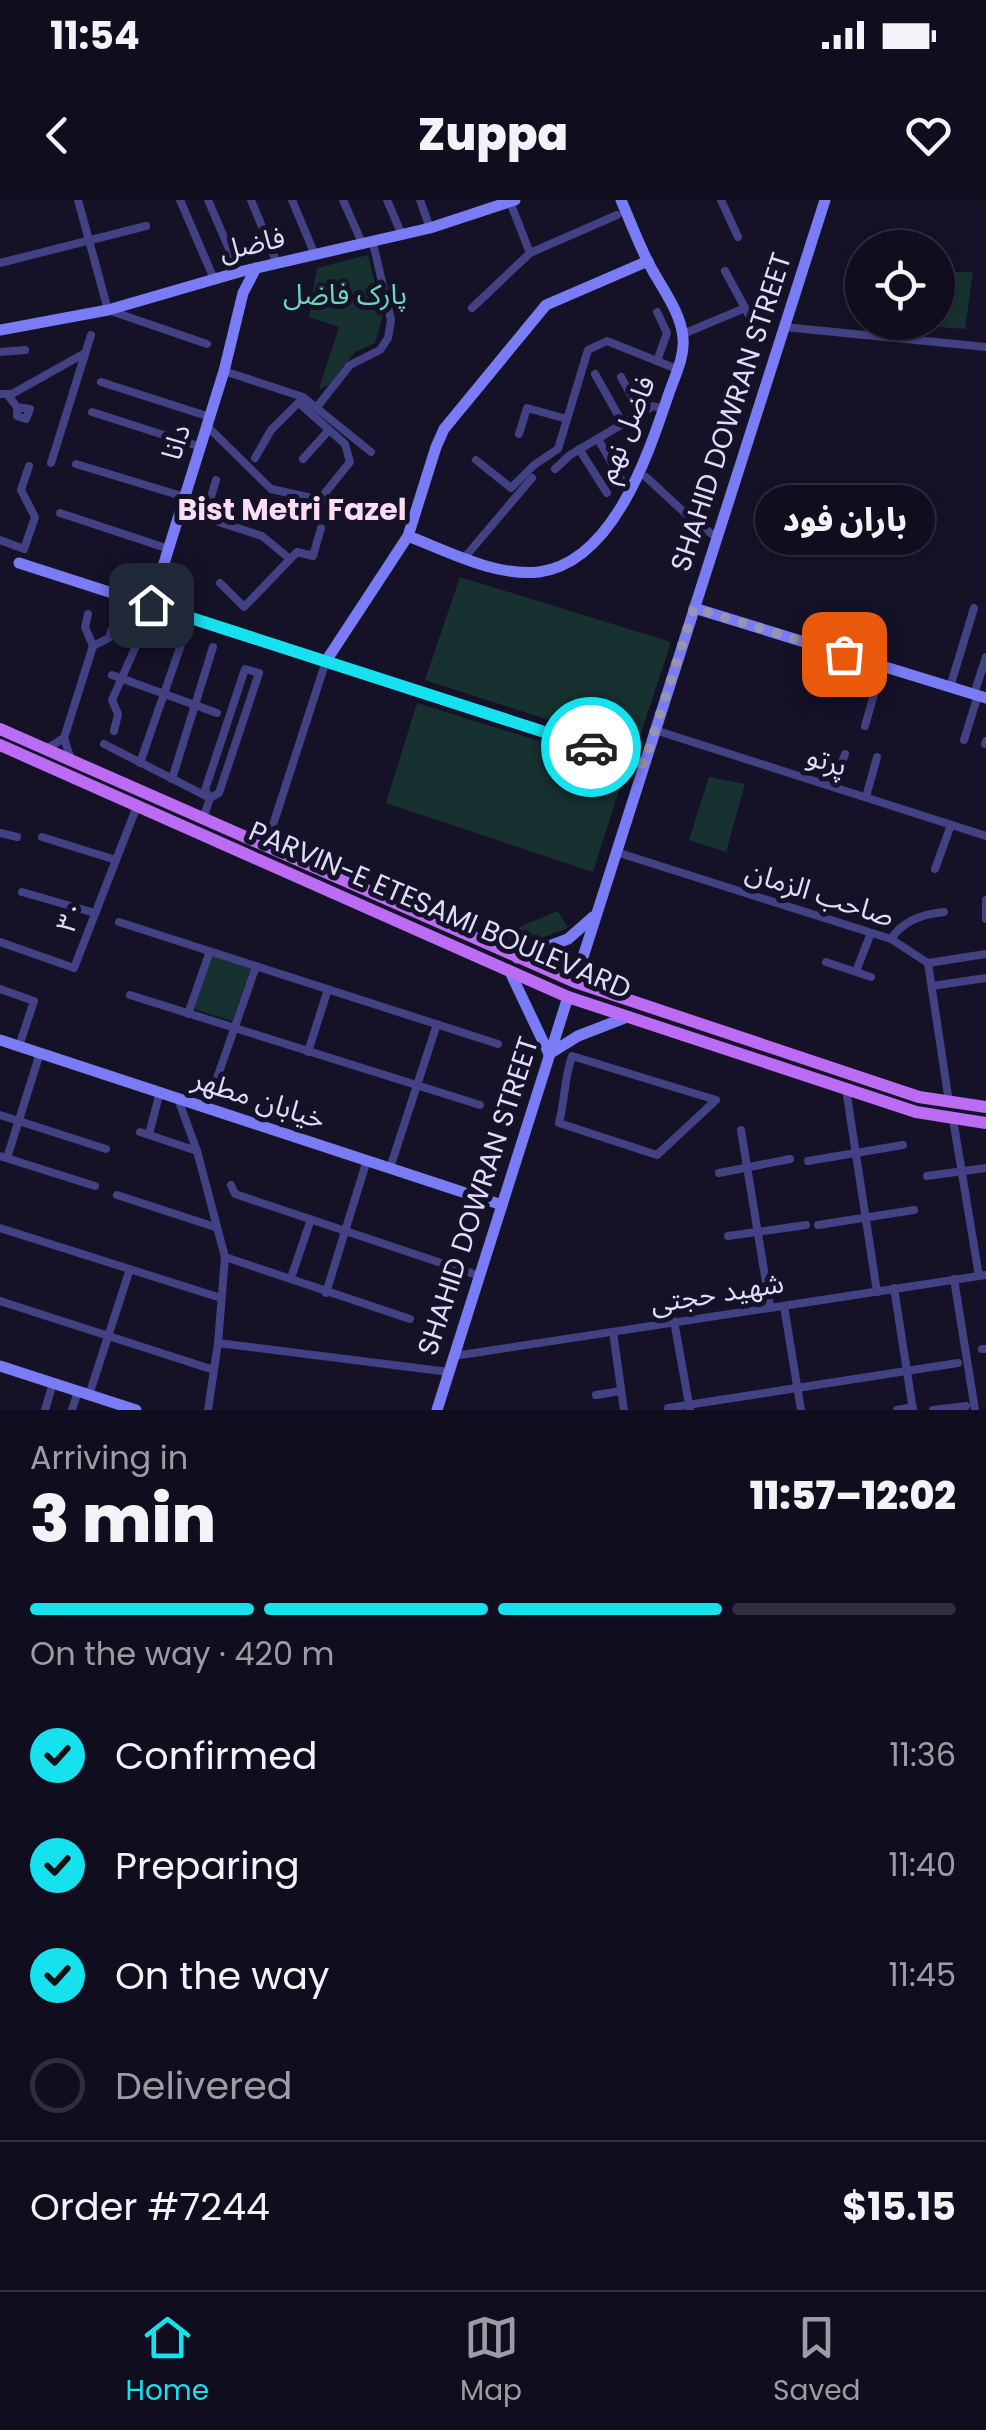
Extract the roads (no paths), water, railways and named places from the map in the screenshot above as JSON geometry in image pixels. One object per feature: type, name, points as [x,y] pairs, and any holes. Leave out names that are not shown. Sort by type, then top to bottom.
[{"type":"main road","name":"PARVIN-E ETESAMI BOULEVARD","points":[[0,729],[575,982],[805,1068],[846,1089],[916,1112],[986,1123]]},
{"type":"main road","name":"PARVIN-E ETESAMI BOULEVARD","points":[[0,745],[568,997],[805,1068],[919,1098],[986,1107]]},
{"type":"main road","points":[[332,893],[332,884],[338,878]]},
{"type":"street","points":[[78,200],[108,310],[208,344]]},
{"type":"street","points":[[180,200],[226,276],[243,293]]},
{"type":"street","points":[[208,200],[226,276]]},
{"type":"street","points":[[251,200],[277,263]]},
{"type":"street","points":[[292,200],[315,255]]},
{"type":"street","points":[[317,407],[350,364],[380,350],[388,338],[391,320],[368,244],[343,200]]},
{"type":"street","points":[[387,200],[402,235]]},
{"type":"street","points":[[420,200],[430,228]]},
{"type":"street","points":[[620,200],[683,334],[744,308]]},
{"type":"street","points":[[721,200],[738,237]]},
{"type":"street","name":"SHAHID DOWRAN STREET","points":[[575,982],[825,200]]},
{"type":"street","points":[[512,201],[530,253]]},
{"type":"street","name":"فاضل","points":[[0,330],[108,310],[256,268],[430,228],[483,205],[512,201]]},
{"type":"street","points":[[472,308],[530,253],[617,215]]},
{"type":"street","points":[[0,264],[146,226]]},
{"type":"street","points":[[272,832],[326,662],[408,536],[444,430],[532,318],[559,298],[648,261]]},
{"type":"street","name":"دانا","points":[[151,605],[209,422],[243,293],[256,268]]},
{"type":"street","points":[[725,272],[750,317]]},
{"type":"street","points":[[657,361],[667,333],[658,312]]},
{"type":"street","points":[[784,327],[986,347]]},
{"type":"street","name":"فاضل نهم","points":[[408,536],[518,572],[558,566],[578,554],[601,532],[639,477],[684,348],[683,334]]},
{"type":"street","points":[[51,464],[91,335]]},
{"type":"street","points":[[476,460],[510,488],[534,464],[558,449],[588,350],[608,341],[677,369]]},
{"type":"street","points":[[0,352],[25,350]]},
{"type":"street","points":[[17,407],[4,394],[86,352]]},
{"type":"street","points":[[224,371],[317,407],[371,452]]},
{"type":"street","points":[[595,374],[623,424]]},
{"type":"street","points":[[621,377],[640,413]]},
{"type":"street","points":[[101,382],[209,422],[270,489],[325,497],[350,462],[345,444],[301,400]]},
{"type":"street","points":[[255,458],[271,430],[301,400]]},
{"type":"street","points":[[555,470],[579,450],[652,406],[664,409]]},
{"type":"street","points":[[519,434],[527,408],[567,419]]},
{"type":"street","points":[[92,412],[201,447]]},
{"type":"street","points":[[303,459],[328,430]]},
{"type":"street","points":[[598,438],[622,479]]},
{"type":"street","points":[[579,450],[607,493]]},
{"type":"street","points":[[76,464],[183,503],[205,518],[262,536],[290,559]]},
{"type":"street","points":[[0,540],[24,549],[35,517],[22,490],[29,466]]},
{"type":"street","points":[[465,557],[532,478]]},
{"type":"street","points":[[646,478],[717,537]]},
{"type":"street","points":[[205,518],[216,480]]},
{"type":"street","points":[[60,513],[169,549]]},
{"type":"street","points":[[220,583],[244,607],[297,552],[313,556],[321,528]]},
{"type":"street","points":[[19,563],[644,764]]},
{"type":"street","points":[[694,608],[979,696]]},
{"type":"street","points":[[950,687],[974,608]]},
{"type":"street","points":[[71,760],[64,738],[93,646],[85,627],[88,614]]},
{"type":"street","points":[[114,730],[118,714],[112,700],[116,676],[148,619]]},
{"type":"street","points":[[93,646],[109,638],[111,631]]},
{"type":"street","points":[[140,763],[184,636]]},
{"type":"street","points":[[172,779],[213,647]]},
{"type":"street","points":[[964,740],[979,696],[986,657]]},
{"type":"street","points":[[864,726],[882,666]]},
{"type":"street","points":[[203,819],[210,798],[219,793],[259,673],[245,670],[205,790],[210,798]]},
{"type":"street","points":[[116,676],[217,712]]},
{"type":"street","name":"پرتو","points":[[655,730],[986,836]]},
{"type":"street","points":[[46,750],[64,738]]},
{"type":"street","points":[[104,744],[210,798]]},
{"type":"street","points":[[834,787],[845,754]]},
{"type":"street","points":[[866,798],[877,757]]},
{"type":"street","name":"۳۰","points":[[0,942],[74,968],[136,806]]},
{"type":"street","points":[[935,869],[951,824]]},
{"type":"street","points":[[0,832],[17,838]]},
{"type":"street","points":[[42,837],[116,860]]},
{"type":"street","name":"صاحب الزمان","points":[[616,852],[891,939],[928,963]]},
{"type":"street","points":[[22,892],[95,914]]},
{"type":"street","points":[[985,901],[986,919]]},
{"type":"street","points":[[891,939],[910,920],[944,912]]},
{"type":"street","points":[[517,958],[568,939],[596,914]]},
{"type":"street","points":[[120,922],[498,1044]]},
{"type":"street","points":[[856,971],[871,933]]},
{"type":"street","points":[[188,1014],[210,951]]},
{"type":"street","points":[[949,1102],[928,963],[986,954]]},
{"type":"street","points":[[582,960],[585,976],[594,988]]},
{"type":"street","points":[[826,962],[872,976]]},
{"type":"street","points":[[206,1107],[256,966]]},
{"type":"street","points":[[511,974],[550,1054],[578,1036],[626,1017]]},
{"type":"street","points":[[932,986],[986,978]]},
{"type":"street","points":[[0,989],[34,1001],[18,1046]]},
{"type":"street","points":[[308,1052],[328,990]]},
{"type":"street","points":[[130,995],[480,1105]]},
{"type":"street","name":"SHAHID DOWRAN STREET","points":[[437,1410],[568,997]]},
{"type":"street","points":[[390,1168],[437,1024]]},
{"type":"street","name":"خیابان مطهر","points":[[0,1040],[502,1205]]},
{"type":"street","points":[[40,1053],[4,1157],[96,1186]]},
{"type":"street","points":[[572,1056],[716,1100],[657,1155],[559,1123],[564,1088],[572,1056]]},
{"type":"street","points":[[542,1080],[564,1088]]},
{"type":"street","points":[[846,1089],[877,1292]]},
{"type":"street","points":[[160,1092],[144,1133],[197,1151]]},
{"type":"street","points":[[178,1099],[197,1151],[225,1257],[208,1410]]},
{"type":"street","points":[[0,1115],[106,1149]]},
{"type":"street","points":[[954,1119],[982,1276]]},
{"type":"street","points":[[741,1130],[770,1307]]},
{"type":"street","points":[[808,1161],[902,1145]]},
{"type":"street","points":[[719,1172],[790,1159]]},
{"type":"street","points":[[326,1293],[367,1160]]},
{"type":"street","points":[[927,1176],[986,1168]]},
{"type":"street","points":[[231,1186],[236,1194],[480,1276]]},
{"type":"street","points":[[116,1195],[216,1227]]},
{"type":"street","points":[[818,1225],[914,1210]]},
{"type":"street","points":[[291,1278],[310,1219]]},
{"type":"street","points":[[728,1236],[806,1225]]},
{"type":"street","points":[[0,1228],[221,1298]]},
{"type":"street","points":[[225,1257],[410,1319]]},
{"type":"street","points":[[72,1410],[84,1393],[109,1335],[130,1269]]},
{"type":"street","name":"شهید حجتی","points":[[454,1356],[982,1276]]},
{"type":"street","points":[[954,1280],[975,1410]]},
{"type":"street","points":[[894,1288],[913,1409],[896,1410]]},
{"type":"street","points":[[0,1301],[214,1370]]},
{"type":"street","points":[[784,1306],[802,1410]]},
{"type":"street","points":[[674,1321],[689,1407]]},
{"type":"street","points":[[613,1332],[624,1410]]},
{"type":"street","points":[[218,1343],[449,1372]]},
{"type":"street","points":[[668,1408],[958,1363]]},
{"type":"street","points":[[0,1366],[127,1409]]},
{"type":"street","points":[[44,1410],[54,1384]]},
{"type":"street","points":[[596,1395],[621,1391]]},
{"type":"street","points":[[933,1410],[966,1406]]},
{"type":"place","name":"باران فود","points":[[844,654]]},
{"type":"district","name":"Bist Metri Fazel","points":[[292,509]]},
{"type":"park label","name":"پارک فاضل","points":[[345,294]]}]
